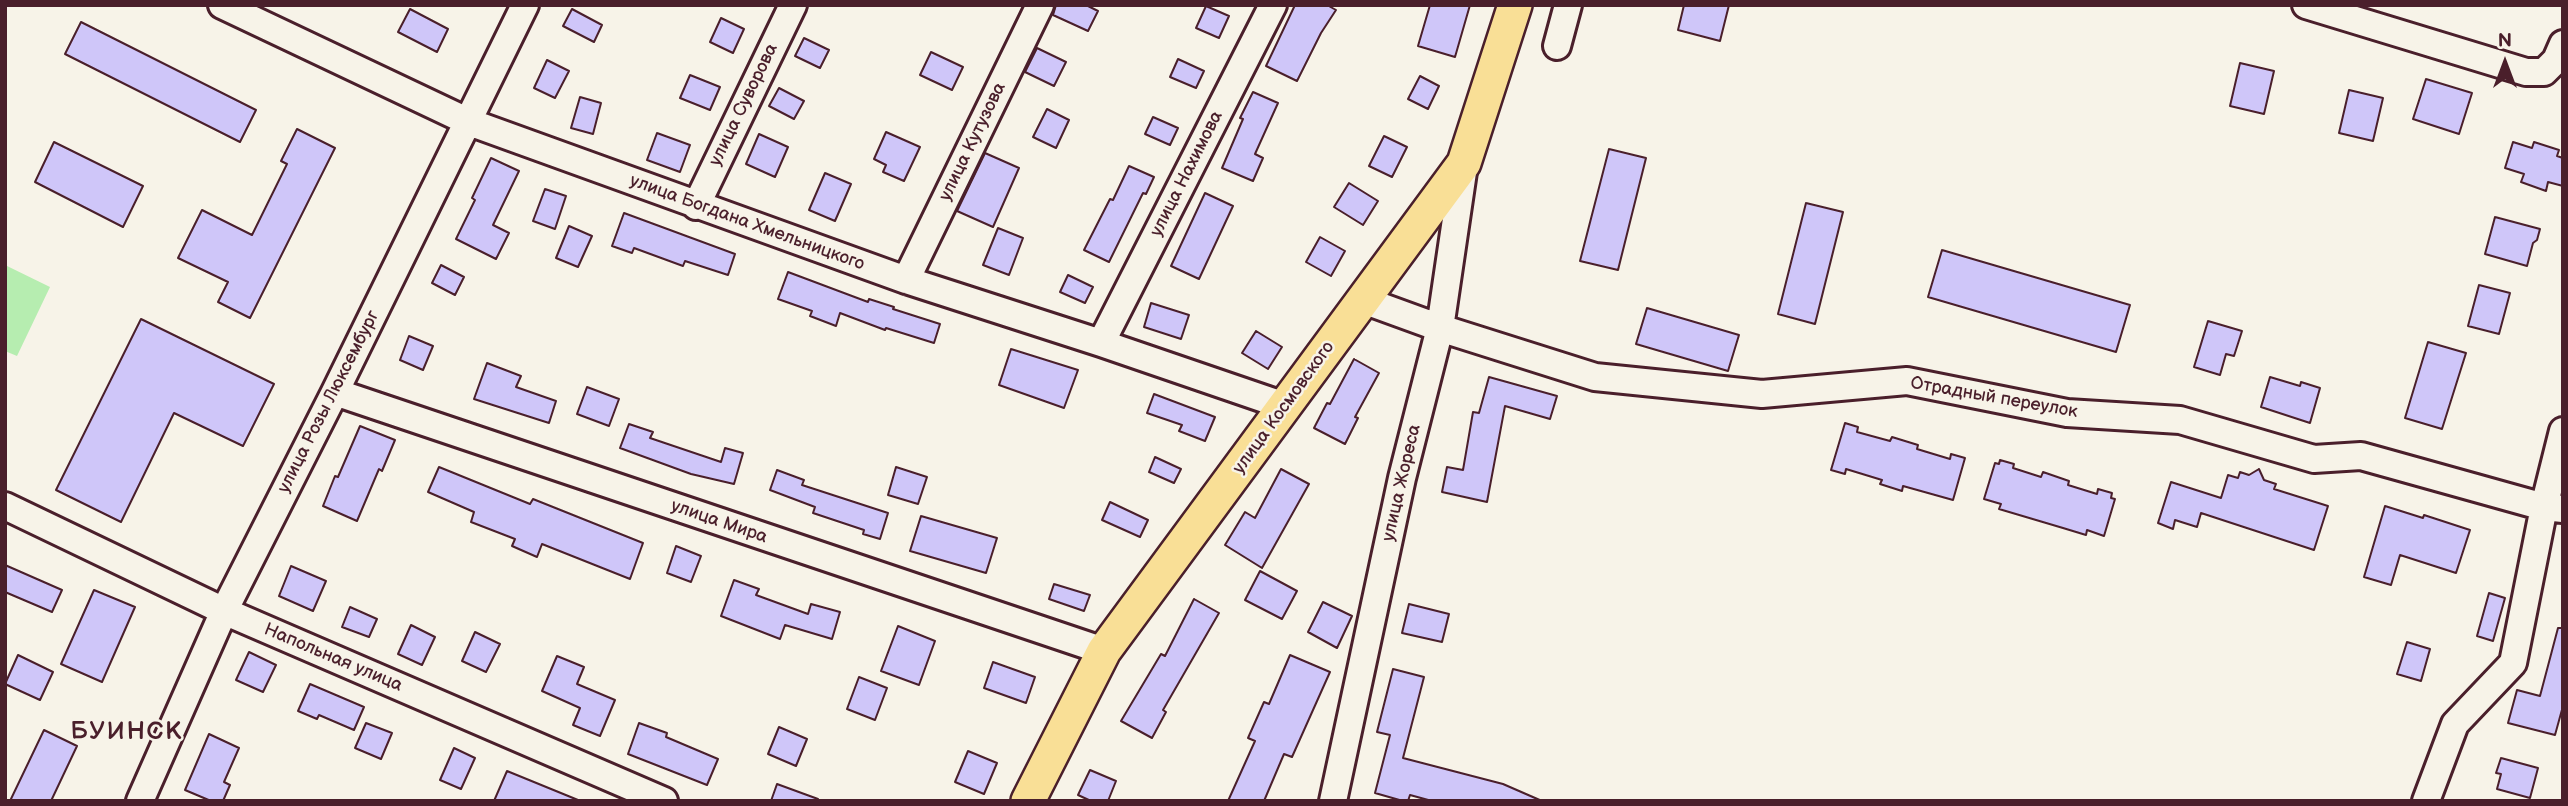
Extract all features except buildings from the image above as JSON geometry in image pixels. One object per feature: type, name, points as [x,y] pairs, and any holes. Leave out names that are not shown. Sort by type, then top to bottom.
[{"type":"main road","name":"улица Космовского","points":[[1028,801],[1104,651],[1464,163],[1515,5]]},
{"type":"street","name":"улица Розы Люксембург","points":[[140,801],[223,611],[335,392],[525,5]]},
{"type":"street","name":"улица Суворова","points":[[696,206],[793,5]]},
{"type":"street","name":"улица Кутузова","points":[[906,279],[1040,5]]},
{"type":"street","name":"улица Нахимова","points":[[1101,343],[1273,5]]},
{"type":"street","points":[[1557,46],[1569,5]]},
{"type":"street","points":[[2306,5],[2526,72],[2544,72],[2556,60],[2563,44]]},
{"type":"street","name":"улица Богдана Хмельницкого","points":[[232,7],[469,122],[696,206],[1285,406]]},
{"type":"street","name":"улица Жореса","points":[[1332,801],[1402,478],[1440,328],[1464,163]]},
{"type":"street","name":"Отрадный переулок","points":[[1363,300],[1440,328],[1595,377],[1762,394],[1907,381],[2067,413],[2180,420],[2314,459],[2361,456],[2554,508]]},
{"type":"street","name":"улица Мира","points":[[335,392],[1104,651]]},
{"type":"street","points":[[2426,801],[2455,724],[2513,663],[2554,508],[2563,431]]},
{"type":"street","name":"Напольная улица","points":[[5,506],[223,611],[664,801]]},
{"type":"green space","points":[[5,265],[50,287],[17,356],[5,351]]},
{"type":"district","name":"БУИНСК","points":[[127,733]]}]
